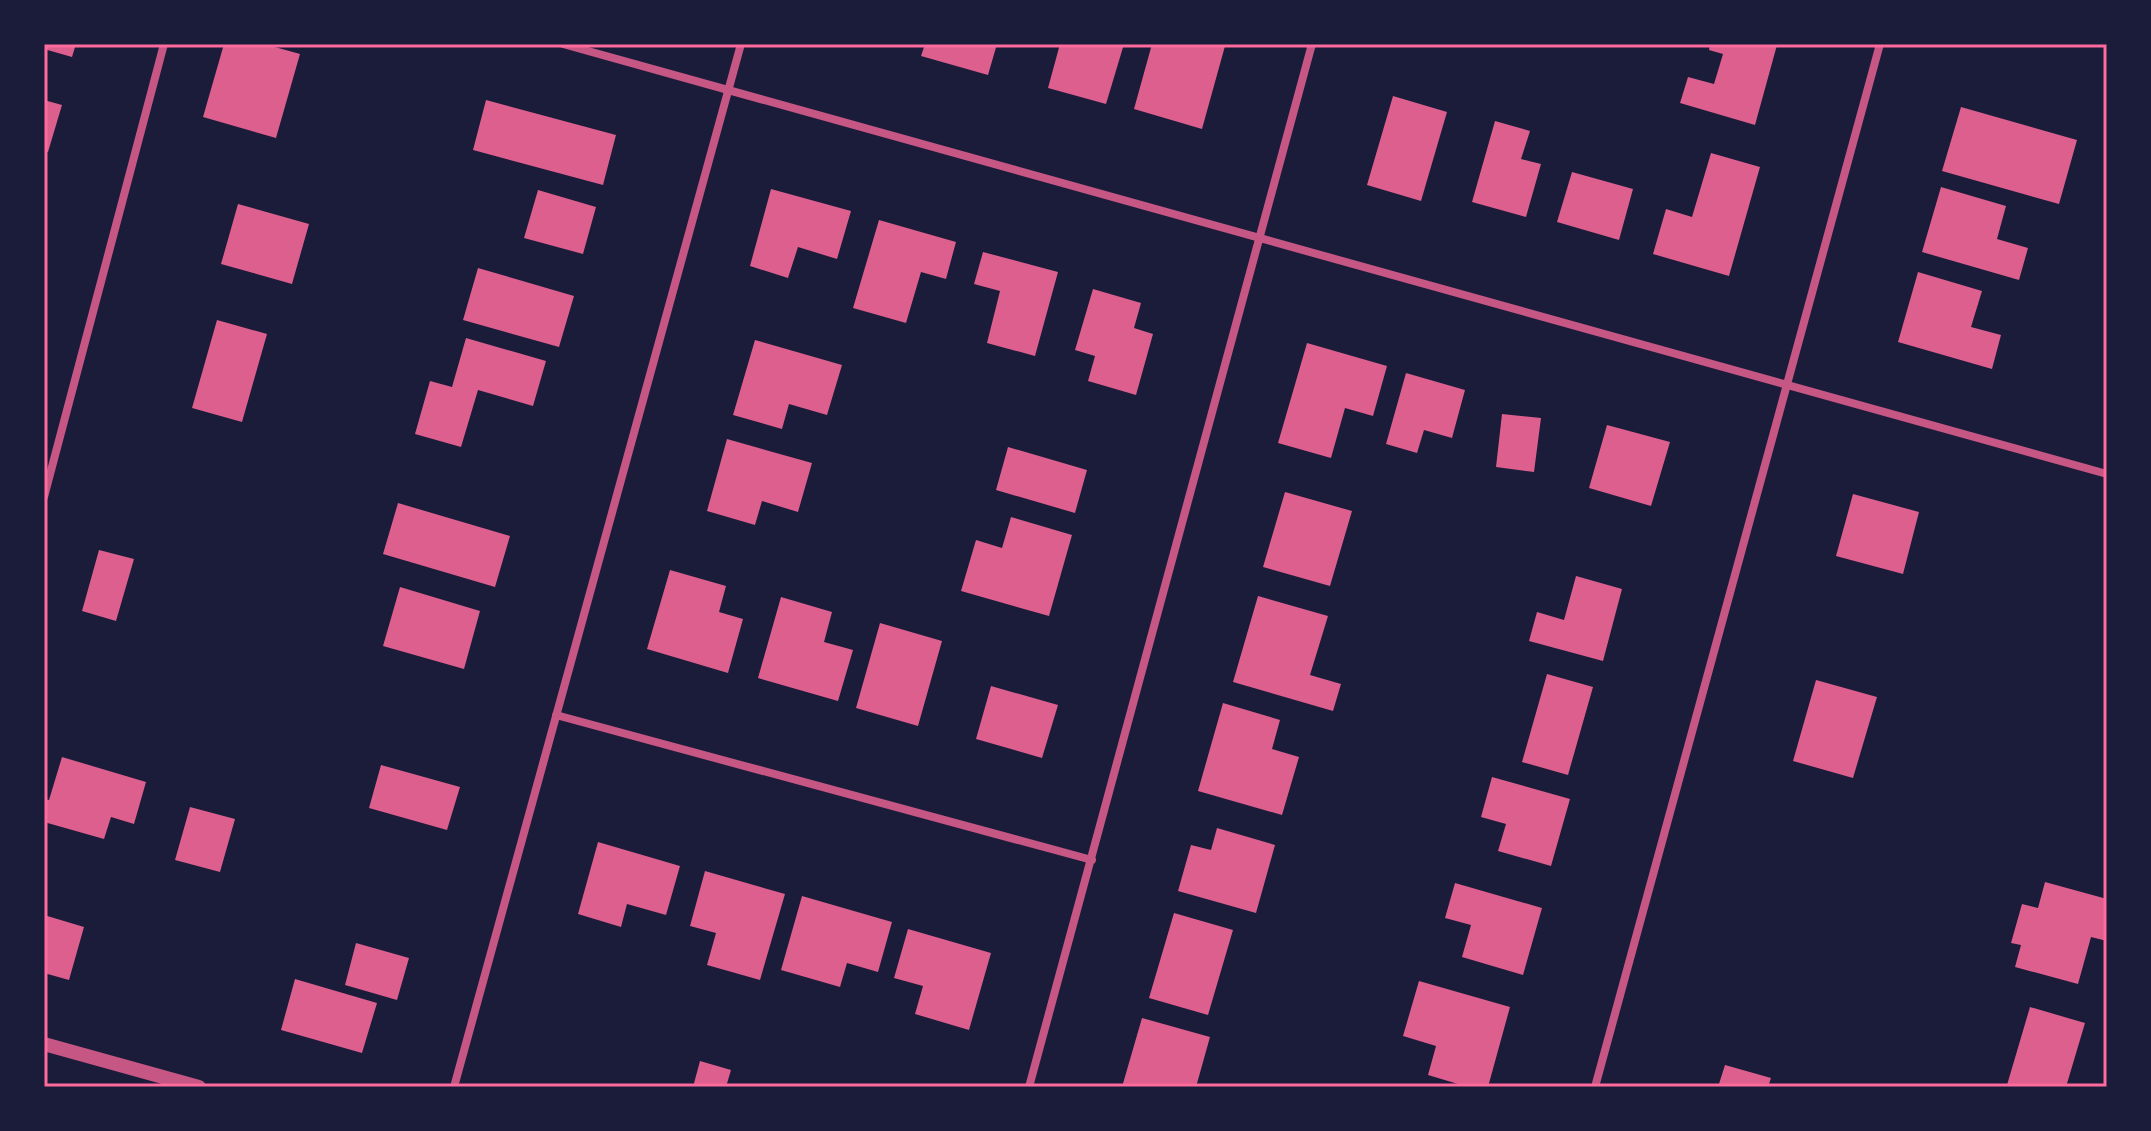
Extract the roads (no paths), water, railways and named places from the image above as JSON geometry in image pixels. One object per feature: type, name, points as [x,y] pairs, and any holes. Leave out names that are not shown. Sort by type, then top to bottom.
[{"type":"street","points":[[44,497],[164,44]]},
{"type":"street","points":[[563,44],[2107,474]]},
{"type":"street","points":[[454,1087],[741,44]]},
{"type":"street","points":[[1029,1087],[1312,44]]},
{"type":"street","points":[[1595,1087],[1880,44]]},
{"type":"street","points":[[556,715],[1092,860]]},
{"type":"street","points":[[44,1044],[199,1087]]}]
